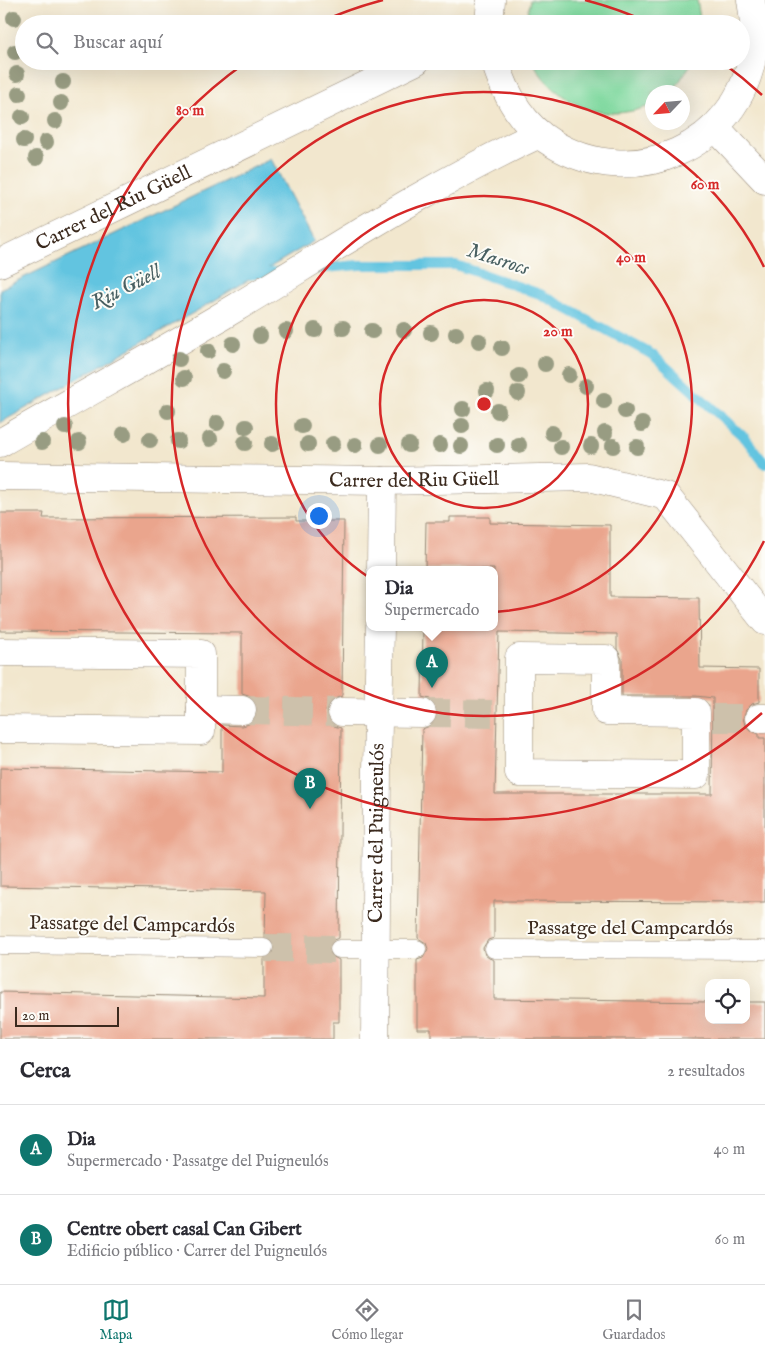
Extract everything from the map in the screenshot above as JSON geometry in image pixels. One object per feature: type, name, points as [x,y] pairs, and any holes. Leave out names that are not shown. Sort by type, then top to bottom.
[{"type":"street","points":[[750,67],[754,51],[755,28],[751,0]]},
{"type":"street","name":"Carrer del Riu Güell","points":[[0,263],[397,70]]},
{"type":"street","points":[[498,70],[502,84],[511,101],[526,121],[539,134],[552,143],[586,159],[612,164],[624,164],[670,156],[687,148],[715,127],[733,105],[743,88],[749,70]]},
{"type":"street","points":[[715,127],[765,180]]},
{"type":"street","points":[[0,443],[234,308],[356,234],[495,155],[539,134]]},
{"type":"street","name":"Carrer del Riu Güell","points":[[0,476],[382,480],[589,477],[666,496],[765,620]]},
{"type":"street","points":[[381,566],[382,480]]},
{"type":"street","name":"Carrer del Puigneulós","points":[[375,1039],[380,631]]},
{"type":"street","points":[[0,652],[201,654],[201,731],[0,729]]},
{"type":"street","points":[[519,658],[606,659],[606,711],[696,712],[704,717],[696,774],[519,773],[508,715],[519,658]]},
{"type":"street","points":[[201,709],[242,710]]},
{"type":"street","points":[[342,712],[422,713]]},
{"type":"lane","name":"Passatge del Campcardós","points":[[0,945],[264,948]]},
{"type":"lane","points":[[339,949],[417,949]]},
{"type":"lane","name":"Passatge del Campcardós","points":[[494,949],[765,950]]},
{"type":"green space","points":[[530,0],[697,0],[700,15],[527,15]]},
{"type":"green space","points":[[538,70],[687,70],[677,85],[645,85],[645,107],[613,113],[589,109],[577,104],[555,90]]},
{"type":"water","name":"Riu Güell","points":[[271,159],[314,241],[200,309],[0,423],[0,289]]},
{"type":"building","points":[[0,513],[44,513],[43,518],[296,517],[296,521],[344,521],[342,696],[328,704],[326,711],[329,720],[334,726],[341,728],[339,938],[333,940],[328,949],[330,955],[339,960],[339,1022],[333,1022],[333,1039],[0,1039],[0,992],[264,998],[264,959],[273,954],[275,948],[273,942],[265,937],[266,891],[0,886],[0,768],[222,772],[222,725],[242,726],[249,724],[256,718],[258,710],[256,703],[251,697],[242,694],[242,633],[0,631]]},
{"type":"building","points":[[450,517],[490,517],[490,523],[610,525],[610,597],[699,598],[700,668],[759,669],[759,702],[752,704],[746,710],[743,718],[745,725],[751,731],[759,734],[759,738],[765,738],[765,902],[494,901],[494,938],[488,940],[483,948],[485,955],[494,960],[494,999],[705,1002],[705,1024],[750,1024],[750,1002],[765,1002],[765,1039],[431,1039],[431,1029],[417,1029],[417,960],[423,958],[428,949],[426,943],[418,938],[422,729],[436,721],[438,714],[435,705],[430,699],[422,697],[423,631],[498,631],[498,566],[425,566],[426,522],[450,522]],"holes":[[[499,632],[617,634],[617,649],[622,659],[622,696],[696,696],[713,698],[712,794],[495,794]]]},
{"type":"waterway","name":"Masrocs","points":[[313,269],[359,265],[456,265],[540,294],[653,355],[745,438],[765,464]]},
{"type":"waterway","name":"Masrocs","points":[[246,275],[279,272]]},
{"type":"tunnel","points":[[242,710],[342,712]]},
{"type":"tunnel","points":[[422,713],[497,714]]},
{"type":"tunnel","points":[[713,718],[759,718]]},
{"type":"tunnel","points":[[264,948],[339,949]]},
{"type":"place","name":"Dia","points":[[432,688]]},
{"type":"place","name":"Centre obert casal Can Gibert","points":[[310,809]]}]
